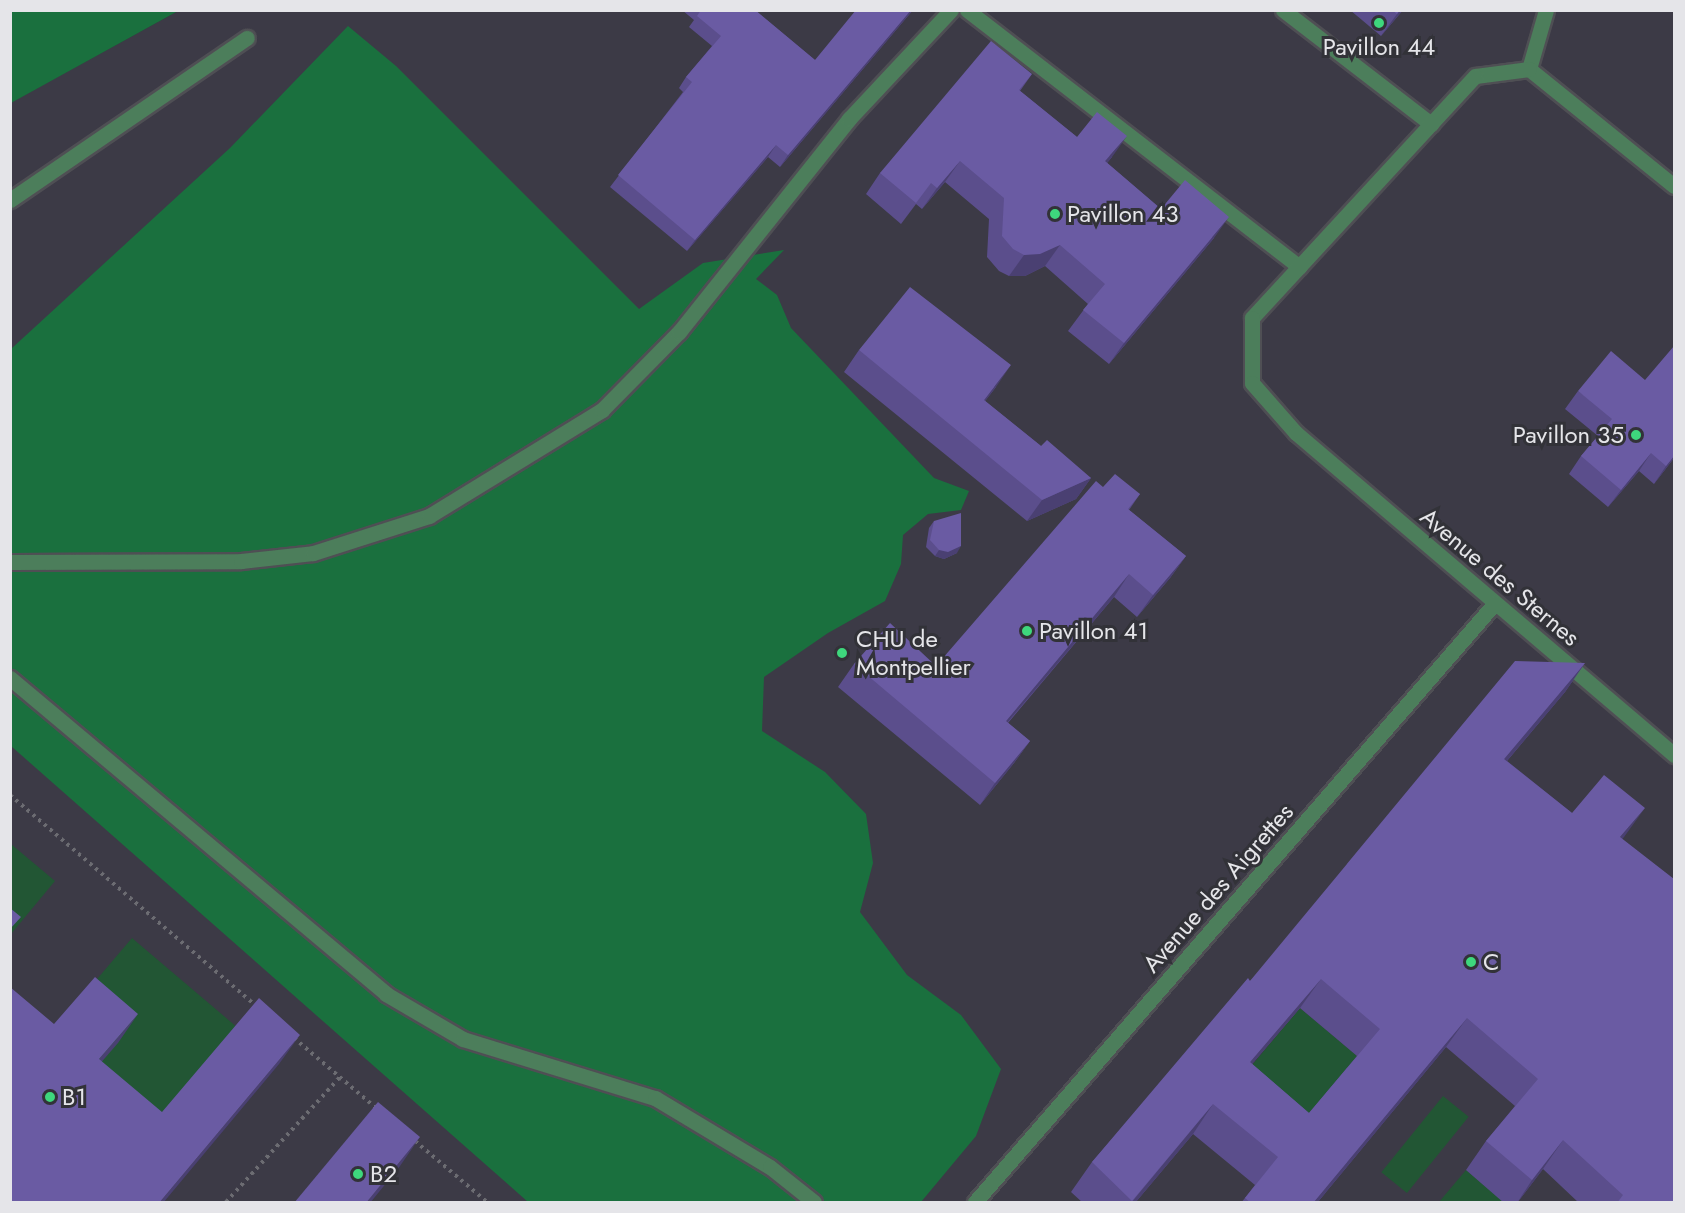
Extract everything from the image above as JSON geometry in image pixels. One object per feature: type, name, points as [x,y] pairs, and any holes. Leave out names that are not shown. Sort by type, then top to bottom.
[{"type":"lane","points":[[10,562],[240,561],[302,554],[429,516],[602,410],[679,332],[849,119],[951,10]]},
{"type":"lane","points":[[967,10],[1299,267]]},
{"type":"lane","points":[[1283,10],[1431,124]]},
{"type":"lane","points":[[1546,10],[1529,69],[1570,99],[1674,186]]},
{"type":"lane","points":[[10,200],[247,38]]},
{"type":"lane","name":"Avenue des Sternes","points":[[1529,69],[1475,76],[1252,318],[1252,383],[1296,433],[1674,755]]},
{"type":"lane","name":"Avenue des Aigrettes","points":[[975,1203],[1495,603]]},
{"type":"lane","points":[[10,678],[386,994],[463,1039],[655,1098],[770,1167],[814,1203]]},
{"type":"path","points":[[10,795],[258,1008]]},
{"type":"path","points":[[285,1031],[384,1114]]},
{"type":"path","points":[[226,1203],[340,1077]]},
{"type":"path","points":[[410,1136],[487,1203]]},
{"type":"shaded area","name":"CHU de Montpellier","points":[[178,11],[1674,11],[1674,1202],[11,1202],[10,103]]},
{"type":"green space","points":[[11,10],[178,10],[178,11],[11,103]]},
{"type":"green space","points":[[348,26],[396,66],[639,309],[703,263],[784,250],[756,279],[777,295],[791,328],[934,478],[969,491],[961,510],[928,514],[903,535],[901,564],[885,601],[828,633],[764,677],[762,731],[825,772],[866,814],[873,863],[860,912],[907,975],[961,1015],[1001,1069],[976,1136],[921,1202],[528,1202],[11,746],[11,349],[230,148]]},
{"type":"green space","points":[[11,844],[55,881],[11,934]]},
{"type":"green space","points":[[132,938],[238,1028],[162,1117],[100,1064],[74,1006]]},
{"type":"green space","points":[[1300,1008],[1361,1059],[1290,1142],[1230,1091]]},
{"type":"green space","points":[[1443,1096],[1469,1117],[1407,1193],[1381,1172]]},
{"type":"green space","points":[[1466,1170],[1504,1202],[1439,1202]]},
{"type":"building","points":[[701,10],[755,10],[815,60],[856,10],[911,10],[788,155],[776,145],[695,240],[618,175],[692,82],[686,77],[721,36],[697,16]]},
{"type":"building","name":"Pavillon 43","points":[[991,41],[1032,74],[1019,90],[1077,137],[1097,112],[1127,136],[1105,161],[1161,209],[1185,180],[1229,217],[1124,343],[1083,310],[1105,284],[1060,245],[1040,254],[1024,255],[1013,249],[1002,236],[1004,198],[960,161],[937,188],[931,183],[916,203],[880,173]]},
{"type":"building","points":[[910,287],[1011,365],[984,400],[1041,446],[1047,440],[1091,478],[1042,500],[859,350]]},
{"type":"building","name":"Pavillon 35","points":[[1674,346],[1674,456],[1666,466],[1651,453],[1621,490],[1581,456],[1612,419],[1578,391],[1611,351],[1645,380]]},
{"type":"building","name":"Pavillon 41","points":[[1115,474],[1140,494],[1128,509],[1186,556],[1153,595],[1129,574],[1006,721],[1030,741],[995,783],[854,664],[890,623],[936,666],[1096,481],[1103,487]]},
{"type":"building","points":[[961,513],[961,546],[948,552],[939,550],[930,540],[934,521]]},
{"type":"building","name":"C","points":[[1515,661],[1585,663],[1504,759],[1572,813],[1604,775],[1645,808],[1620,837],[1674,879],[1674,1203],[1617,1203],[1623,1195],[1563,1140],[1532,1180],[1486,1141],[1538,1079],[1467,1018],[1313,1203],[1251,1203],[1245,1198],[1278,1157],[1213,1104],[1132,1201],[1092,1162],[1248,978],[1250,981]],"holes":[[[1321,979],[1380,1029],[1309,1113],[1250,1062]]]},
{"type":"building","points":[[10,908],[21,917],[10,929]]},
{"type":"building","name":"B1","points":[[95,977],[138,1014],[99,1059],[162,1112],[259,998],[300,1035],[159,1203],[10,1203],[10,987],[54,1024]]},
{"type":"building","points":[[378,1102],[420,1137],[366,1203],[294,1203]]},
{"type":"place","name":"Pavillon 44","points":[[1379,23]]},
{"type":"place","name":"Pavillon 43","points":[[1055,214]]},
{"type":"place","name":"Pavillon 35","points":[[1636,435]]},
{"type":"place","name":"Pavillon 41","points":[[1027,631]]},
{"type":"place","name":"CHU de Montpellier","points":[[842,653]]},
{"type":"place","name":"C","points":[[1471,962]]},
{"type":"place","name":"B1","points":[[50,1097]]},
{"type":"place","name":"B2","points":[[358,1174]]}]
